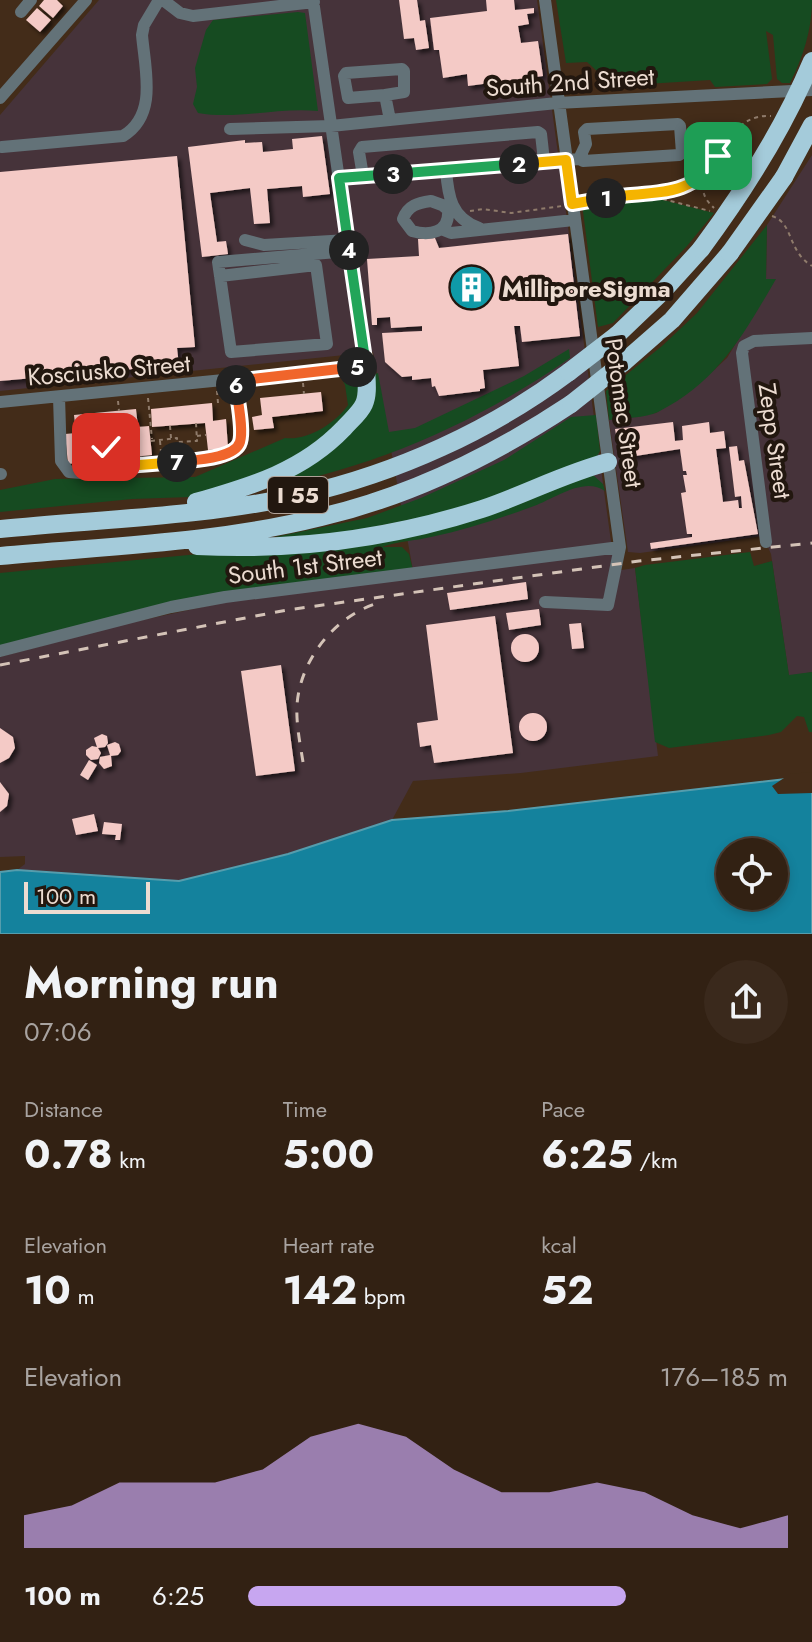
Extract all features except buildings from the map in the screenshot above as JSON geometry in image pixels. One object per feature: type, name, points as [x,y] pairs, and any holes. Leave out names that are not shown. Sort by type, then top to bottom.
[{"type":"highway","name":"I 55","points":[[0,529],[270,501],[345,484],[472,433],[511,411],[617,335],[701,249],[765,156],[812,61]]},
{"type":"highway","name":"I 55","points":[[0,556],[277,527],[368,504],[455,471],[498,449],[571,404],[672,320],[730,253],[769,200],[812,125]]},
{"type":"highway","points":[[147,515],[262,482],[294,468],[337,435],[358,413],[366,397],[366,366]]},
{"type":"highway","points":[[139,543],[247,549],[369,536],[435,523],[481,509],[608,462]]},
{"type":"street","points":[[21,12],[31,0]]},
{"type":"street","points":[[0,98],[86,0]]},
{"type":"street","points":[[2,147],[123,136],[133,130],[147,102],[144,25],[161,0],[180,13],[193,16],[314,1],[366,366]]},
{"type":"street","name":"Potomac Street","points":[[545,0],[557,103],[572,159],[572,204],[620,547],[608,605],[545,602]]},
{"type":"street","points":[[402,69],[404,92],[385,95],[348,98],[344,76],[346,73],[402,69]]},
{"type":"street","name":"South 2nd Street","points":[[230,129],[331,126],[557,103],[812,90]]},
{"type":"street","points":[[385,95],[390,120]]},
{"type":"street","points":[[339,178],[572,159],[583,161],[679,155],[682,153],[680,126],[587,129],[584,132],[586,144],[572,159]]},
{"type":"street","points":[[363,176],[359,152],[362,147],[509,134],[541,134],[544,161]]},
{"type":"street","points":[[446,170],[454,212]]},
{"type":"street","points":[[482,229],[431,201],[419,202],[411,207],[403,219],[406,225],[420,233],[441,229],[451,233],[574,220]]},
{"type":"street","points":[[441,229],[454,212]]},
{"type":"street","points":[[245,240],[264,245],[349,245]]},
{"type":"street","points":[[220,276],[316,265],[327,344],[231,352],[220,276],[218,262],[349,245]]},
{"type":"street","points":[[244,259],[247,273]]},
{"type":"street","name":"Zepp Street","points":[[766,542],[742,362],[744,346],[754,341],[812,338]]},
{"type":"street","name":"Kosciusko Street","points":[[0,402],[366,366]]},
{"type":"street","points":[[59,397],[61,461],[64,468],[72,473],[81,473],[96,468],[199,460],[226,454],[238,446],[241,438],[235,381]]},
{"type":"street","name":"South 1st Street","points":[[0,651],[160,610],[225,597],[620,547]]},
{"type":"path","points":[[454,212],[477,209],[511,213],[633,194],[654,195],[720,214],[705,200],[702,189],[704,175],[737,128],[753,118],[771,116]]},
{"type":"path","points":[[692,168],[704,175]]},
{"type":"path","points":[[654,195],[704,175]]},
{"type":"path","points":[[760,216],[773,216],[784,223],[795,252],[812,266]]},
{"type":"path","points":[[303,382],[304,394]]},
{"type":"path","points":[[217,390],[218,403]]},
{"type":"path","points":[[148,397],[152,440],[177,438],[177,442],[197,441]]},
{"type":"path","points":[[118,399],[119,411]]},
{"type":"path","points":[[196,423],[199,445]]},
{"type":"path","points":[[170,426],[171,439]]},
{"type":"path","points":[[111,443],[123,431]]},
{"type":"path","points":[[94,433],[105,444]]},
{"type":"path","points":[[197,436],[206,435]]},
{"type":"path","points":[[160,440],[161,452]]},
{"type":"path","points":[[91,463],[88,446],[108,441],[130,442]]},
{"type":"path","points":[[125,443],[127,466]]},
{"type":"shaded area","points":[[99,0],[537,0],[615,571],[635,568],[658,756],[521,773],[413,781],[392,820],[288,854],[178,881],[17,870],[25,864],[25,856],[0,857],[0,657],[120,625],[235,600],[413,570],[373,352],[0,391],[0,115]]},
{"type":"shaded area","points":[[812,155],[812,672],[789,676],[771,554],[763,536],[640,553],[628,552],[609,420],[656,413],[700,383],[727,358],[775,279],[766,279],[767,225]]},
{"type":"green space","points":[[556,0],[812,0],[806,43],[790,83],[777,79],[773,35],[766,31],[772,79],[767,84],[715,87],[710,80],[598,87],[597,71],[587,62],[566,63]]},
{"type":"green space","points":[[305,13],[318,111],[228,115],[198,113],[193,104],[197,87],[195,68],[206,30],[213,20]]},
{"type":"green space","points":[[644,195],[714,213],[687,246],[613,323],[598,327],[582,204]]},
{"type":"green space","points":[[767,225],[766,279],[776,279],[728,355],[697,386],[658,412],[609,420],[606,391],[697,313]]},
{"type":"green space","points":[[569,349],[570,358],[532,383],[414,444],[330,473],[243,492],[321,453],[375,374],[378,373],[389,432],[415,428],[524,376]]},
{"type":"green space","points":[[340,375],[354,377],[360,383],[358,406],[292,464],[190,497],[132,499],[0,512],[0,490],[55,479],[195,477],[285,438],[311,434],[329,424],[348,405]]},
{"type":"green space","points":[[596,415],[600,451],[596,458],[465,509],[301,541],[275,537],[367,518],[421,498],[504,460],[571,417]]},
{"type":"green space","points":[[592,474],[603,484],[605,491],[597,487],[579,487],[483,523],[382,547],[402,547],[409,554],[413,570],[232,592],[0,647],[0,573],[199,554],[321,547]]},
{"type":"green space","points":[[750,552],[754,566],[772,561],[789,675],[812,672],[812,732],[809,732],[804,717],[797,716],[781,732],[769,735],[669,748],[655,742],[635,568]]},
{"type":"water","points":[[812,776],[812,934],[0,934],[0,872],[17,870],[179,881],[288,854],[392,820],[508,811]]},
{"type":"pier","points":[[812,772],[812,793],[778,794],[772,786],[790,774]]},
{"type":"railway","points":[[0,665],[287,610],[639,561],[812,543]]},
{"type":"railway","points":[[303,762],[297,705],[299,689],[312,657],[321,643],[346,620],[375,604]]},
{"type":"place","name":"MilliporeSigma","points":[[471,288]]},
{"type":"route","points":[[106,447],[125,443],[127,466],[199,460],[230,453],[241,438],[235,381],[366,366],[339,178],[566,160],[572,204],[668,191],[702,178],[718,156]]}]
